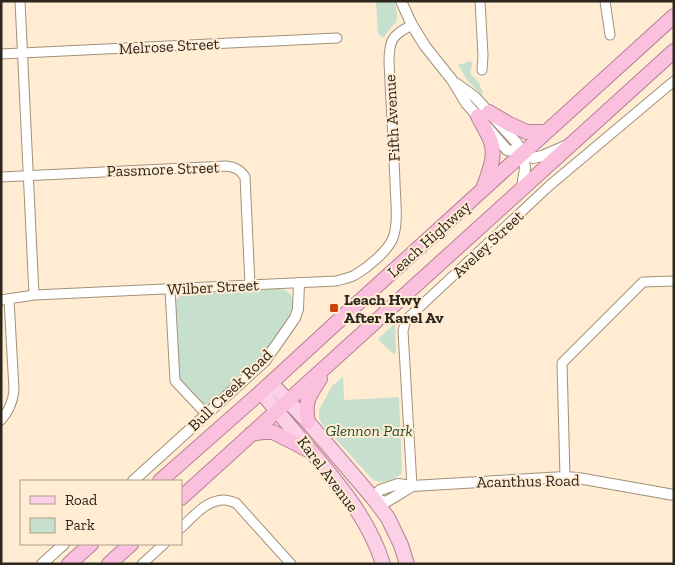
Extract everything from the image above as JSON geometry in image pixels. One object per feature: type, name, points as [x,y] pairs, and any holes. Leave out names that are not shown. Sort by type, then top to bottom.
[{"type":"highway","name":"Leach Highway","points":[[161,480],[674,16]]},
{"type":"highway","name":"Leach Highway","points":[[182,497],[277,410],[329,366],[674,51]]},
{"type":"highway","points":[[483,114],[527,132],[545,132]]},
{"type":"highway","points":[[483,114],[492,143],[490,169],[483,189]]},
{"type":"highway","points":[[308,422],[305,410],[308,399],[329,366]]},
{"type":"highway","points":[[251,434],[273,432],[312,452]]},
{"type":"highway","points":[[69,564],[90,545]]},
{"type":"highway","points":[[109,564],[130,545]]},
{"type":"main road","name":"Karel Avenue","points":[[266,387],[288,401],[374,498],[388,518],[401,544],[408,564]]},
{"type":"main road","name":"Karel Avenue","points":[[266,387],[277,410],[345,492],[366,526],[379,552],[382,564]]},
{"type":"main road","points":[[345,492],[374,498],[368,507],[366,526]]},
{"type":"street","points":[[20,1],[34,296]]},
{"type":"street","points":[[401,1],[412,25],[452,80],[475,97],[483,114],[516,142],[523,153],[525,168],[522,188]]},
{"type":"street","points":[[480,1],[482,70]]},
{"type":"street","points":[[605,1],[610,35]]},
{"type":"street","name":"Fifth Avenue","points":[[396,222],[389,47],[394,37],[412,25]]},
{"type":"street","name":"Melrose Street","points":[[1,54],[337,38]]},
{"type":"street","name":"Aveley Street","points":[[412,486],[403,331],[405,323],[549,186],[673,83]]},
{"type":"street","points":[[523,153],[533,158],[570,144]]},
{"type":"street","name":"Passmore Street","points":[[1,176],[234,167],[241,171],[244,176],[250,286]]},
{"type":"street","name":"Wilber Street","points":[[5,299],[336,281],[357,274],[379,256],[388,247],[393,238],[396,222]]},
{"type":"street","points":[[565,477],[562,363],[643,282],[674,281]]},
{"type":"street","name":"Bull Creek Road","points":[[134,480],[265,362],[295,318],[298,309],[299,283]]},
{"type":"street","points":[[170,289],[175,381],[207,415]]},
{"type":"street","points":[[1,420],[8,412],[13,401],[14,390],[5,299]]},
{"type":"street","name":"Acanthus Road","points":[[374,498],[386,502],[412,486],[565,477],[674,495]]},
{"type":"street","points":[[182,527],[214,501],[226,500],[236,503],[291,564]]},
{"type":"street","points":[[42,564],[63,545]]},
{"type":"street","points":[[142,564],[163,545]]},
{"type":"green space","points":[[376,1],[394,1],[396,9],[396,22],[384,38],[378,34]]},
{"type":"green space","points":[[471,61],[470,73],[479,83],[482,95],[467,80],[458,65]]},
{"type":"green space","points":[[286,290],[291,295],[293,309],[290,317],[261,359],[216,401],[210,404],[203,404],[179,379],[175,305],[177,299],[185,293]]},
{"type":"green space","points":[[395,323],[396,353],[393,354],[378,339]]},
{"type":"green space","name":"Glennon Park","points":[[343,377],[344,400],[399,397],[402,468],[401,474],[395,478],[388,481],[373,480],[322,424],[319,418],[319,410],[332,386]]},
{"type":"place","name":"Leach Hwy After Karel Av","points":[[334,308]]}]
